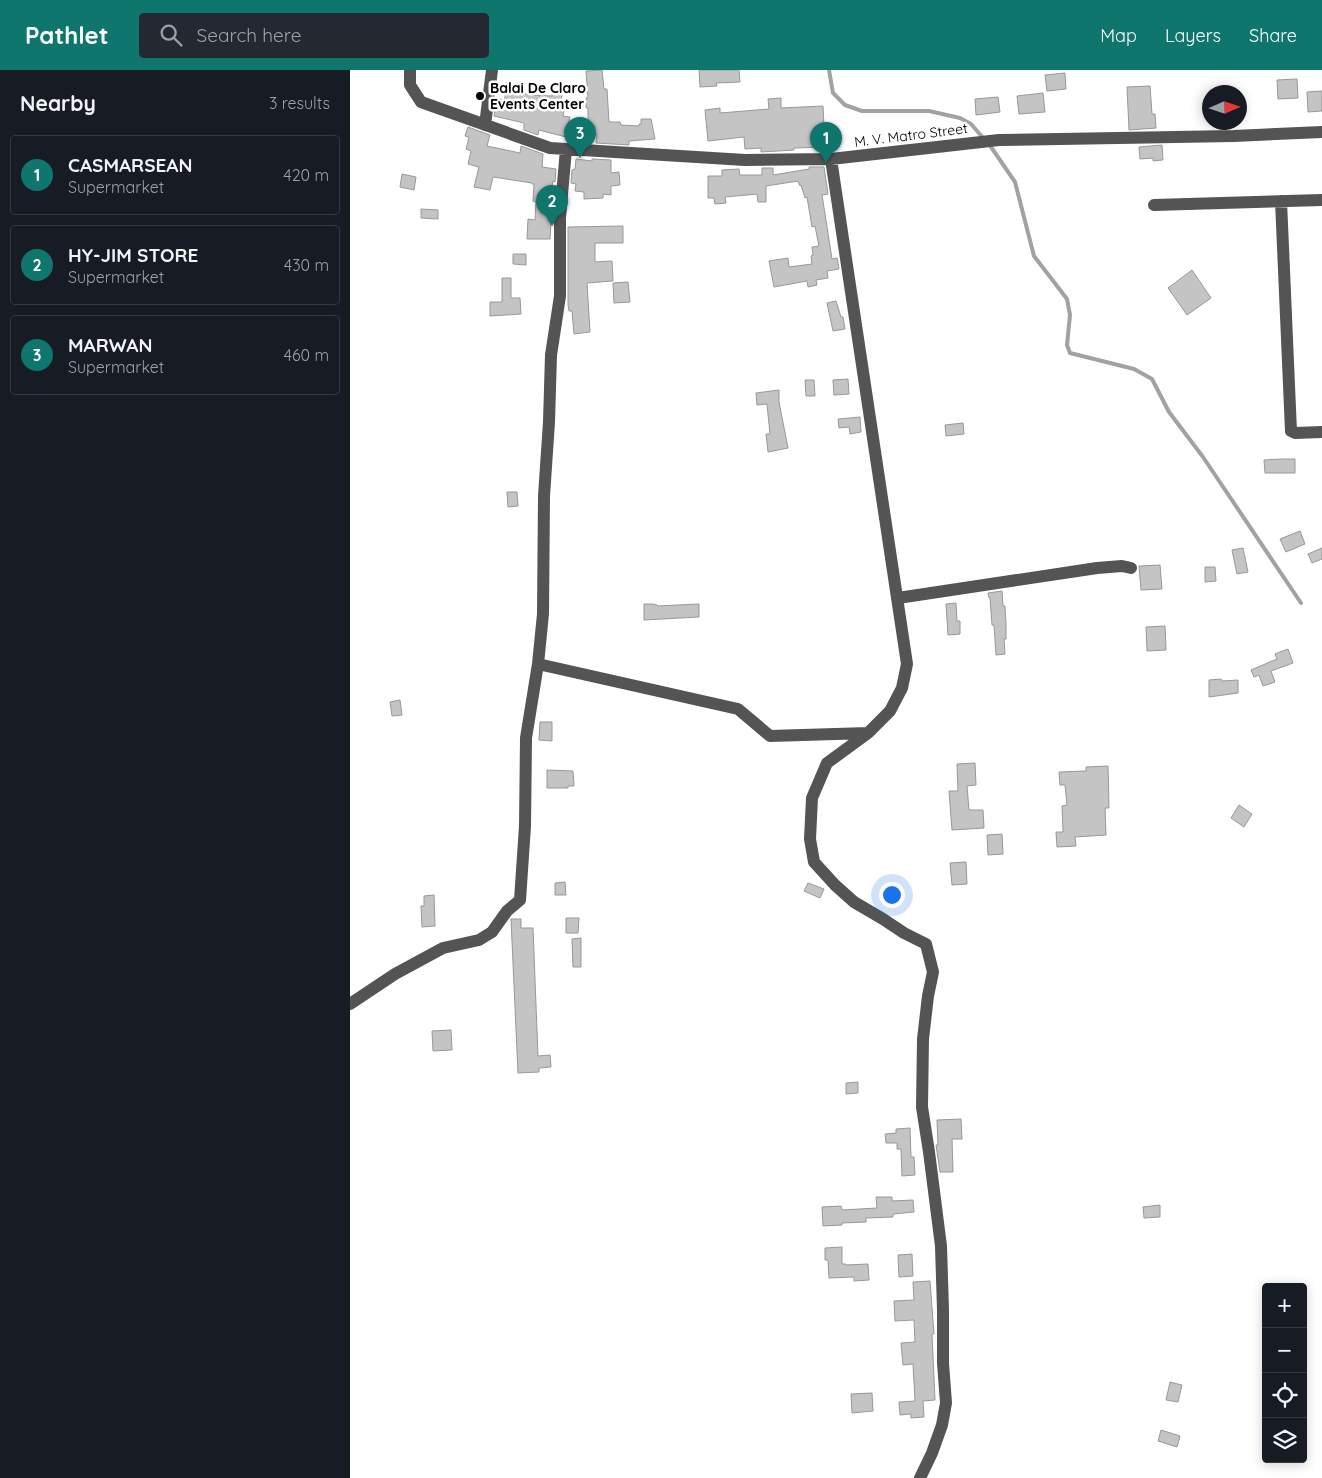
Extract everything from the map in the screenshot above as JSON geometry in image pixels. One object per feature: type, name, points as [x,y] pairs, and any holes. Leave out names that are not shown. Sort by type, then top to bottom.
[{"type":"street","name":"M. V. Matro Street","points":[[410,70],[410,85],[421,102],[550,148],[745,160],[831,159],[999,140],[1234,136],[1322,132]]},
{"type":"street","points":[[485,125],[492,70]]},
{"type":"street","points":[[350,1004],[395,974],[443,948],[479,940],[492,932],[507,910],[520,900],[525,826],[526,738],[538,664],[543,614],[544,496],[551,355],[560,296],[560,218],[566,149]]},
{"type":"street","points":[[831,159],[907,664],[902,688],[890,711],[868,733],[827,763],[812,798],[810,839],[814,862],[835,885],[854,902],[904,933],[926,944],[933,972],[923,1039],[922,1107],[941,1246],[944,1310],[943,1363],[946,1403],[942,1425],[920,1478]]},
{"type":"street","points":[[1154,205],[1322,200]]},
{"type":"street","points":[[1282,201],[1291,431],[1295,433],[1322,432]]},
{"type":"street","points":[[898,598],[1097,568],[1122,566],[1131,568]]},
{"type":"street","points":[[538,664],[738,709],[770,736],[868,733]]},
{"type":"building","points":[[602,70],[604,89],[607,89],[609,122],[639,126],[641,119],[651,119],[655,139],[629,141],[629,145],[596,143],[597,134],[594,133],[595,126],[588,125],[586,71]]},
{"type":"building","points":[[699,70],[739,70],[740,82],[716,83],[717,86],[700,87]]},
{"type":"building","points":[[1065,73],[1066,89],[1047,91],[1045,75]]},
{"type":"building","points":[[1297,79],[1298,98],[1278,99],[1277,80]]},
{"type":"building","points":[[1150,86],[1152,114],[1155,114],[1156,128],[1129,130],[1127,87]]},
{"type":"building","points":[[507,90],[530,95],[552,96],[552,93],[562,95],[561,101],[566,102],[563,116],[570,117],[566,137],[539,130],[538,135],[524,130],[524,123],[494,116],[497,98],[504,100]]},
{"type":"building","points":[[1322,91],[1322,111],[1308,112],[1307,92]]},
{"type":"building","points":[[1043,93],[1045,112],[1019,114],[1017,96]]},
{"type":"building","points":[[998,97],[1000,112],[976,115],[975,99]]},
{"type":"building","points":[[781,98],[781,108],[823,106],[825,147],[761,152],[761,148],[745,149],[744,137],[708,141],[705,110],[720,108],[720,113],[769,109],[768,99]]},
{"type":"building","points":[[468,127],[490,135],[487,146],[520,153],[521,146],[543,154],[542,167],[556,169],[551,203],[549,203],[550,239],[527,239],[528,219],[535,220],[534,184],[493,177],[490,190],[474,187],[479,167],[468,164],[471,151],[466,149],[469,137],[465,136]]},
{"type":"building","points":[[1162,145],[1163,160],[1153,161],[1153,158],[1140,159],[1139,147]]},
{"type":"building","points":[[576,159],[592,161],[592,159],[611,160],[611,173],[619,172],[620,185],[611,186],[611,195],[603,194],[603,198],[584,199],[584,192],[575,191],[576,184],[571,183],[572,170],[575,169]]},
{"type":"building","points":[[809,167],[824,167],[828,194],[822,195],[832,259],[837,258],[839,269],[827,271],[828,278],[816,280],[817,285],[808,287],[807,281],[774,287],[769,261],[788,258],[789,267],[812,264],[812,247],[819,246],[815,226],[812,227],[807,197],[805,198],[801,185],[798,181],[766,186],[766,202],[758,202],[757,194],[725,197],[726,203],[715,204],[714,198],[708,198],[708,176],[722,176],[722,170],[739,169],[740,175],[762,175],[762,168],[773,168],[773,175],[809,169]]},
{"type":"building","points":[[402,174],[416,177],[414,190],[400,187]]},
{"type":"building","points":[[421,209],[438,210],[438,219],[421,218]]},
{"type":"building","points":[[623,226],[623,243],[595,243],[595,262],[612,261],[613,281],[587,283],[590,332],[574,334],[572,311],[569,311],[568,305],[568,227]]},
{"type":"building","points":[[513,254],[526,254],[526,265],[513,264]]},
{"type":"building","points":[[1192,270],[1211,298],[1187,315],[1168,288]]},
{"type":"building","points":[[502,278],[511,278],[511,298],[520,298],[521,314],[490,316],[490,302],[502,302]]},
{"type":"building","points":[[628,282],[630,302],[614,303],[613,283]]},
{"type":"building","points":[[836,301],[841,317],[843,317],[845,329],[833,331],[827,303]]},
{"type":"building","points":[[848,379],[849,394],[834,395],[833,380]]},
{"type":"building","points":[[805,380],[814,380],[815,396],[806,396]]},
{"type":"building","points":[[779,390],[779,402],[788,448],[768,452],[766,434],[770,434],[767,404],[757,405],[756,393]]},
{"type":"building","points":[[860,417],[861,432],[850,434],[849,427],[839,428],[838,419]]},
{"type":"building","points":[[963,423],[964,434],[946,436],[945,425]]},
{"type":"building","points":[[1295,459],[1295,473],[1265,473],[1264,460]]},
{"type":"building","points":[[507,492],[517,492],[518,506],[508,507]]},
{"type":"building","points":[[1300,531],[1305,544],[1286,552],[1280,539]]},
{"type":"building","points":[[1243,548],[1248,572],[1237,574],[1232,550]]},
{"type":"building","points":[[1322,548],[1322,559],[1312,563],[1308,554]]},
{"type":"building","points":[[1160,565],[1162,589],[1141,590],[1139,566]]},
{"type":"building","points":[[1205,567],[1215,567],[1216,581],[1205,582]]},
{"type":"building","points":[[1002,591],[1006,624],[1005,654],[996,655],[994,625],[992,625],[988,593]]},
{"type":"building","points":[[956,603],[957,621],[960,621],[960,634],[948,635],[946,604]]},
{"type":"building","points":[[644,604],[657,606],[699,604],[699,617],[644,620]]},
{"type":"building","points":[[1165,626],[1166,650],[1147,651],[1146,627]]},
{"type":"building","points":[[1288,649],[1293,663],[1271,671],[1275,682],[1263,686],[1259,675],[1254,677],[1251,670],[1277,659],[1275,654]]},
{"type":"building","points":[[1221,679],[1222,681],[1238,680],[1238,693],[1209,697],[1209,680]]},
{"type":"building","points":[[400,700],[402,715],[392,716],[390,702]]},
{"type":"building","points":[[540,722],[552,722],[552,741],[539,740]]},
{"type":"building","points":[[975,763],[976,785],[967,786],[969,810],[983,810],[984,828],[952,830],[949,791],[958,791],[957,764]]},
{"type":"building","points":[[1108,766],[1109,808],[1105,808],[1106,835],[1075,837],[1076,846],[1057,847],[1056,832],[1063,832],[1062,806],[1067,805],[1065,785],[1060,785],[1059,772],[1086,771],[1086,767]]},
{"type":"building","points":[[547,770],[573,771],[574,786],[568,786],[568,788],[547,788]]},
{"type":"building","points":[[1239,805],[1252,814],[1244,827],[1231,818]]},
{"type":"building","points":[[1002,834],[1003,854],[988,855],[987,835]]},
{"type":"building","points":[[966,862],[967,884],[952,885],[950,863]]},
{"type":"building","points":[[565,882],[566,895],[555,895],[555,883]]},
{"type":"building","points":[[808,883],[824,889],[820,898],[804,891]]},
{"type":"building","points":[[434,895],[435,926],[422,927],[421,906],[424,906],[424,896]]},
{"type":"building","points":[[566,918],[579,918],[578,933],[566,933]]},
{"type":"building","points":[[511,919],[521,919],[521,928],[533,928],[538,1056],[550,1055],[551,1067],[539,1068],[539,1072],[518,1073]]},
{"type":"building","points":[[581,938],[581,967],[573,967],[572,939]]},
{"type":"building","points":[[451,1030],[452,1050],[433,1051],[432,1031]]},
{"type":"building","points":[[858,1082],[858,1093],[846,1094],[846,1083]]},
{"type":"building","points":[[961,1119],[962,1139],[952,1139],[953,1172],[940,1172],[936,1145],[938,1145],[937,1120]]},
{"type":"building","points":[[910,1128],[911,1157],[914,1157],[915,1175],[902,1176],[901,1149],[897,1149],[897,1143],[886,1143],[885,1134],[896,1133],[896,1129]]},
{"type":"building","points":[[876,1197],[892,1197],[892,1201],[913,1200],[914,1212],[893,1214],[893,1217],[866,1218],[866,1222],[823,1226],[822,1207],[841,1206],[842,1210],[877,1208]]},
{"type":"building","points":[[1160,1205],[1160,1217],[1144,1218],[1143,1207]]},
{"type":"building","points":[[842,1247],[842,1264],[868,1264],[869,1280],[854,1281],[854,1277],[829,1278],[828,1260],[825,1260],[825,1248]]},
{"type":"building","points":[[912,1254],[913,1276],[899,1277],[898,1255]]},
{"type":"building","points":[[930,1281],[934,1334],[932,1334],[935,1400],[923,1401],[924,1417],[911,1418],[911,1414],[900,1415],[899,1402],[915,1401],[913,1364],[903,1365],[901,1343],[915,1342],[914,1320],[895,1321],[894,1301],[914,1300],[913,1282]]},
{"type":"building","points":[[1170,1382],[1182,1385],[1178,1402],[1166,1400]]},
{"type":"building","points":[[872,1393],[873,1411],[852,1413],[851,1394]]},
{"type":"building","points":[[1161,1430],[1180,1436],[1177,1447],[1158,1441]]},
{"type":"waterway","points":[[829,70],[833,93],[845,105],[862,111],[929,111],[960,118],[971,124],[984,139]]},
{"type":"waterway","points":[[989,144],[1015,182],[1034,256],[1067,299],[1070,315],[1067,345],[1070,353],[1134,369],[1152,379],[1169,412],[1203,457],[1301,603]]},
{"type":"place","name":"Balai De Claro Events Center","points":[[480,96]]},
{"type":"place","name":"MARWAN","points":[[580,158]]},
{"type":"place","name":"CASMARSEAN","points":[[826,163]]},
{"type":"place","name":"HY-JIM STORE","points":[[552,226]]}]
